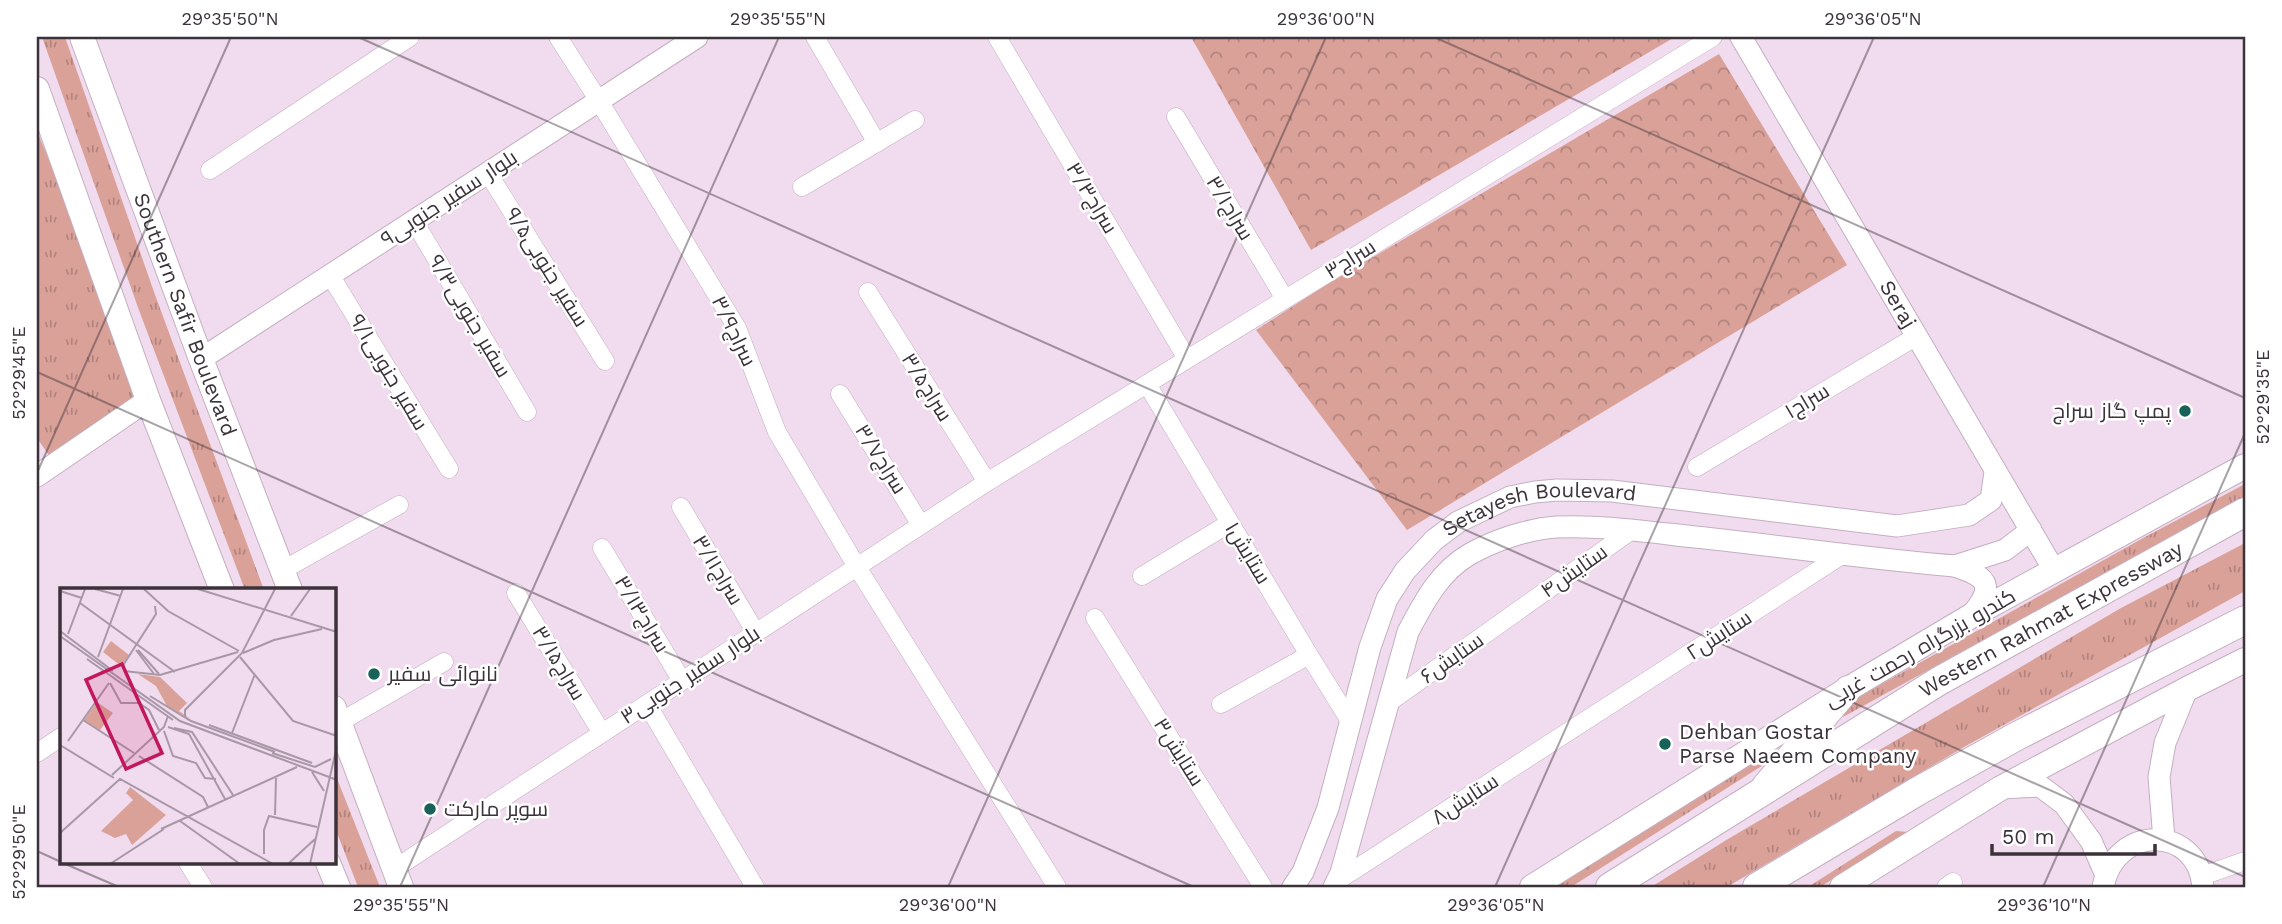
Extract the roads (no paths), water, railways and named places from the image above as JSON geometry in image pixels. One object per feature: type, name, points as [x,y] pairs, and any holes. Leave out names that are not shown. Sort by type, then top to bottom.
[{"type":"highway","name":"Western Rahmat Expressway","points":[[1610,887],[1939,681],[2245,512]]},
{"type":"highway","points":[[1758,887],[1918,791],[2017,736],[2245,620]]},
{"type":"main road","name":"Southern Safir Boulevard","points":[[82,37],[286,580]]},
{"type":"main road","points":[[37,89],[148,400],[221,588]]},
{"type":"main road","name":"کندرو بزرگراه رحمت غربی","points":[[1532,887],[1848,689],[1971,616],[2245,466]]},
{"type":"main road","points":[[1842,887],[2001,788],[2245,660]]},
{"type":"main road","points":[[1761,791],[1848,689]]},
{"type":"main road","points":[[337,715],[398,878]]},
{"type":"main road","points":[[328,864],[338,887]]},
{"type":"street","points":[[210,170],[410,37]]},
{"type":"street","name":"سراج۳/۹","points":[[558,37],[737,328],[777,432],[857,567],[1057,887]]},
{"type":"street","name":"بلوار سفیر جنوبی۹","points":[[201,359],[697,37]]},
{"type":"street","points":[[815,37],[877,142]]},
{"type":"street","name":"سراج۳/۳","points":[[997,37],[1187,359]]},
{"type":"street","name":"سراج۳","points":[[987,482],[1713,37]]},
{"type":"street","name":"Seraj","points":[[1741,37],[2054,570]]},
{"type":"street","name":"سراج۳/۱","points":[[1176,117],[1285,299]]},
{"type":"street","points":[[802,187],[915,120]]},
{"type":"street","name":"سفیر جنوبی۹/۵","points":[[488,173],[606,361]]},
{"type":"street","name":"سفیر جنوبی۹/۳","points":[[414,221],[527,412]]},
{"type":"street","name":"سفیر جنوبی۹/۱","points":[[330,275],[449,469]]},
{"type":"street","name":"سراج۳/۵","points":[[868,292],[987,482]]},
{"type":"street","name":"سراج۱","points":[[1697,467],[1917,335]]},
{"type":"street","name":"ستایش۱","points":[[1147,384],[1350,720]]},
{"type":"street","name":"سراج۳/۷","points":[[840,394],[921,525]]},
{"type":"street","points":[[37,475],[148,400]]},
{"type":"street","name":"Setayesh Boulevard","points":[[1293,887],[1303,872],[1328,808],[1370,647],[1387,599],[1405,571],[1434,540],[1458,522],[1510,497],[1557,490],[1612,492],[1897,526],[1969,515],[1991,500],[1995,472]]},
{"type":"street","name":"بلوار سفیر جنوبی۳","points":[[398,878],[602,733],[987,482]]},
{"type":"street","points":[[286,580],[399,505]]},
{"type":"street","name":"سراج۳/۱۱","points":[[681,507],[756,633]]},
{"type":"street","points":[[1142,576],[1230,523]]},
{"type":"street","points":[[1893,559],[1897,526]]},
{"type":"street","name":"Setayesh Boulevard","points":[[1336,884],[1342,873],[1408,632],[1426,598],[1444,574],[1469,555],[1498,541],[1554,527],[1632,530],[1955,566],[2005,550],[2031,530]]},
{"type":"street","name":"ستایش۴","points":[[1517,612],[1632,530]]},
{"type":"street","name":"سراج۳/۱۳","points":[[602,548],[682,681]]},
{"type":"street","name":"ستایش۲","points":[[1593,717],[1845,553]]},
{"type":"street","points":[[1955,566],[1973,572],[1984,581],[1984,598],[1971,616]]},
{"type":"street","name":"سراج۳/۱۵","points":[[516,593],[602,733]]},
{"type":"street","name":"ستایش۶","points":[[1388,703],[1517,612]]},
{"type":"street","name":"ستایش۳","points":[[1095,618],[1263,887]]},
{"type":"street","points":[[1221,704],[1309,655]]},
{"type":"street","points":[[337,715],[444,662]]},
{"type":"street","points":[[2164,840],[2159,777],[2165,743],[2187,689]]},
{"type":"street","points":[[647,704],[754,885]]},
{"type":"street","name":"ستایش۸","points":[[1336,884],[1593,717]]},
{"type":"street","points":[[37,753],[60,738]]},
{"type":"street","points":[[2001,788],[2040,786],[2064,804],[2091,841],[2104,881]]},
{"type":"street","points":[[2104,881],[2114,858],[2128,846],[2146,840],[2164,840],[2181,847],[2194,860],[2202,882],[2245,861]]},
{"type":"street","points":[[189,864],[203,887]]},
{"type":"place","name":"پمپ گاز سراج","points":[[2185,411]]},
{"type":"place","name":"نانوائی سفیر","points":[[374,674]]},
{"type":"place","name":"Dehban Gostar Parse Naeem Company","points":[[1665,744]]},
{"type":"place","name":"سوپر مارکت","points":[[430,809]]}]
